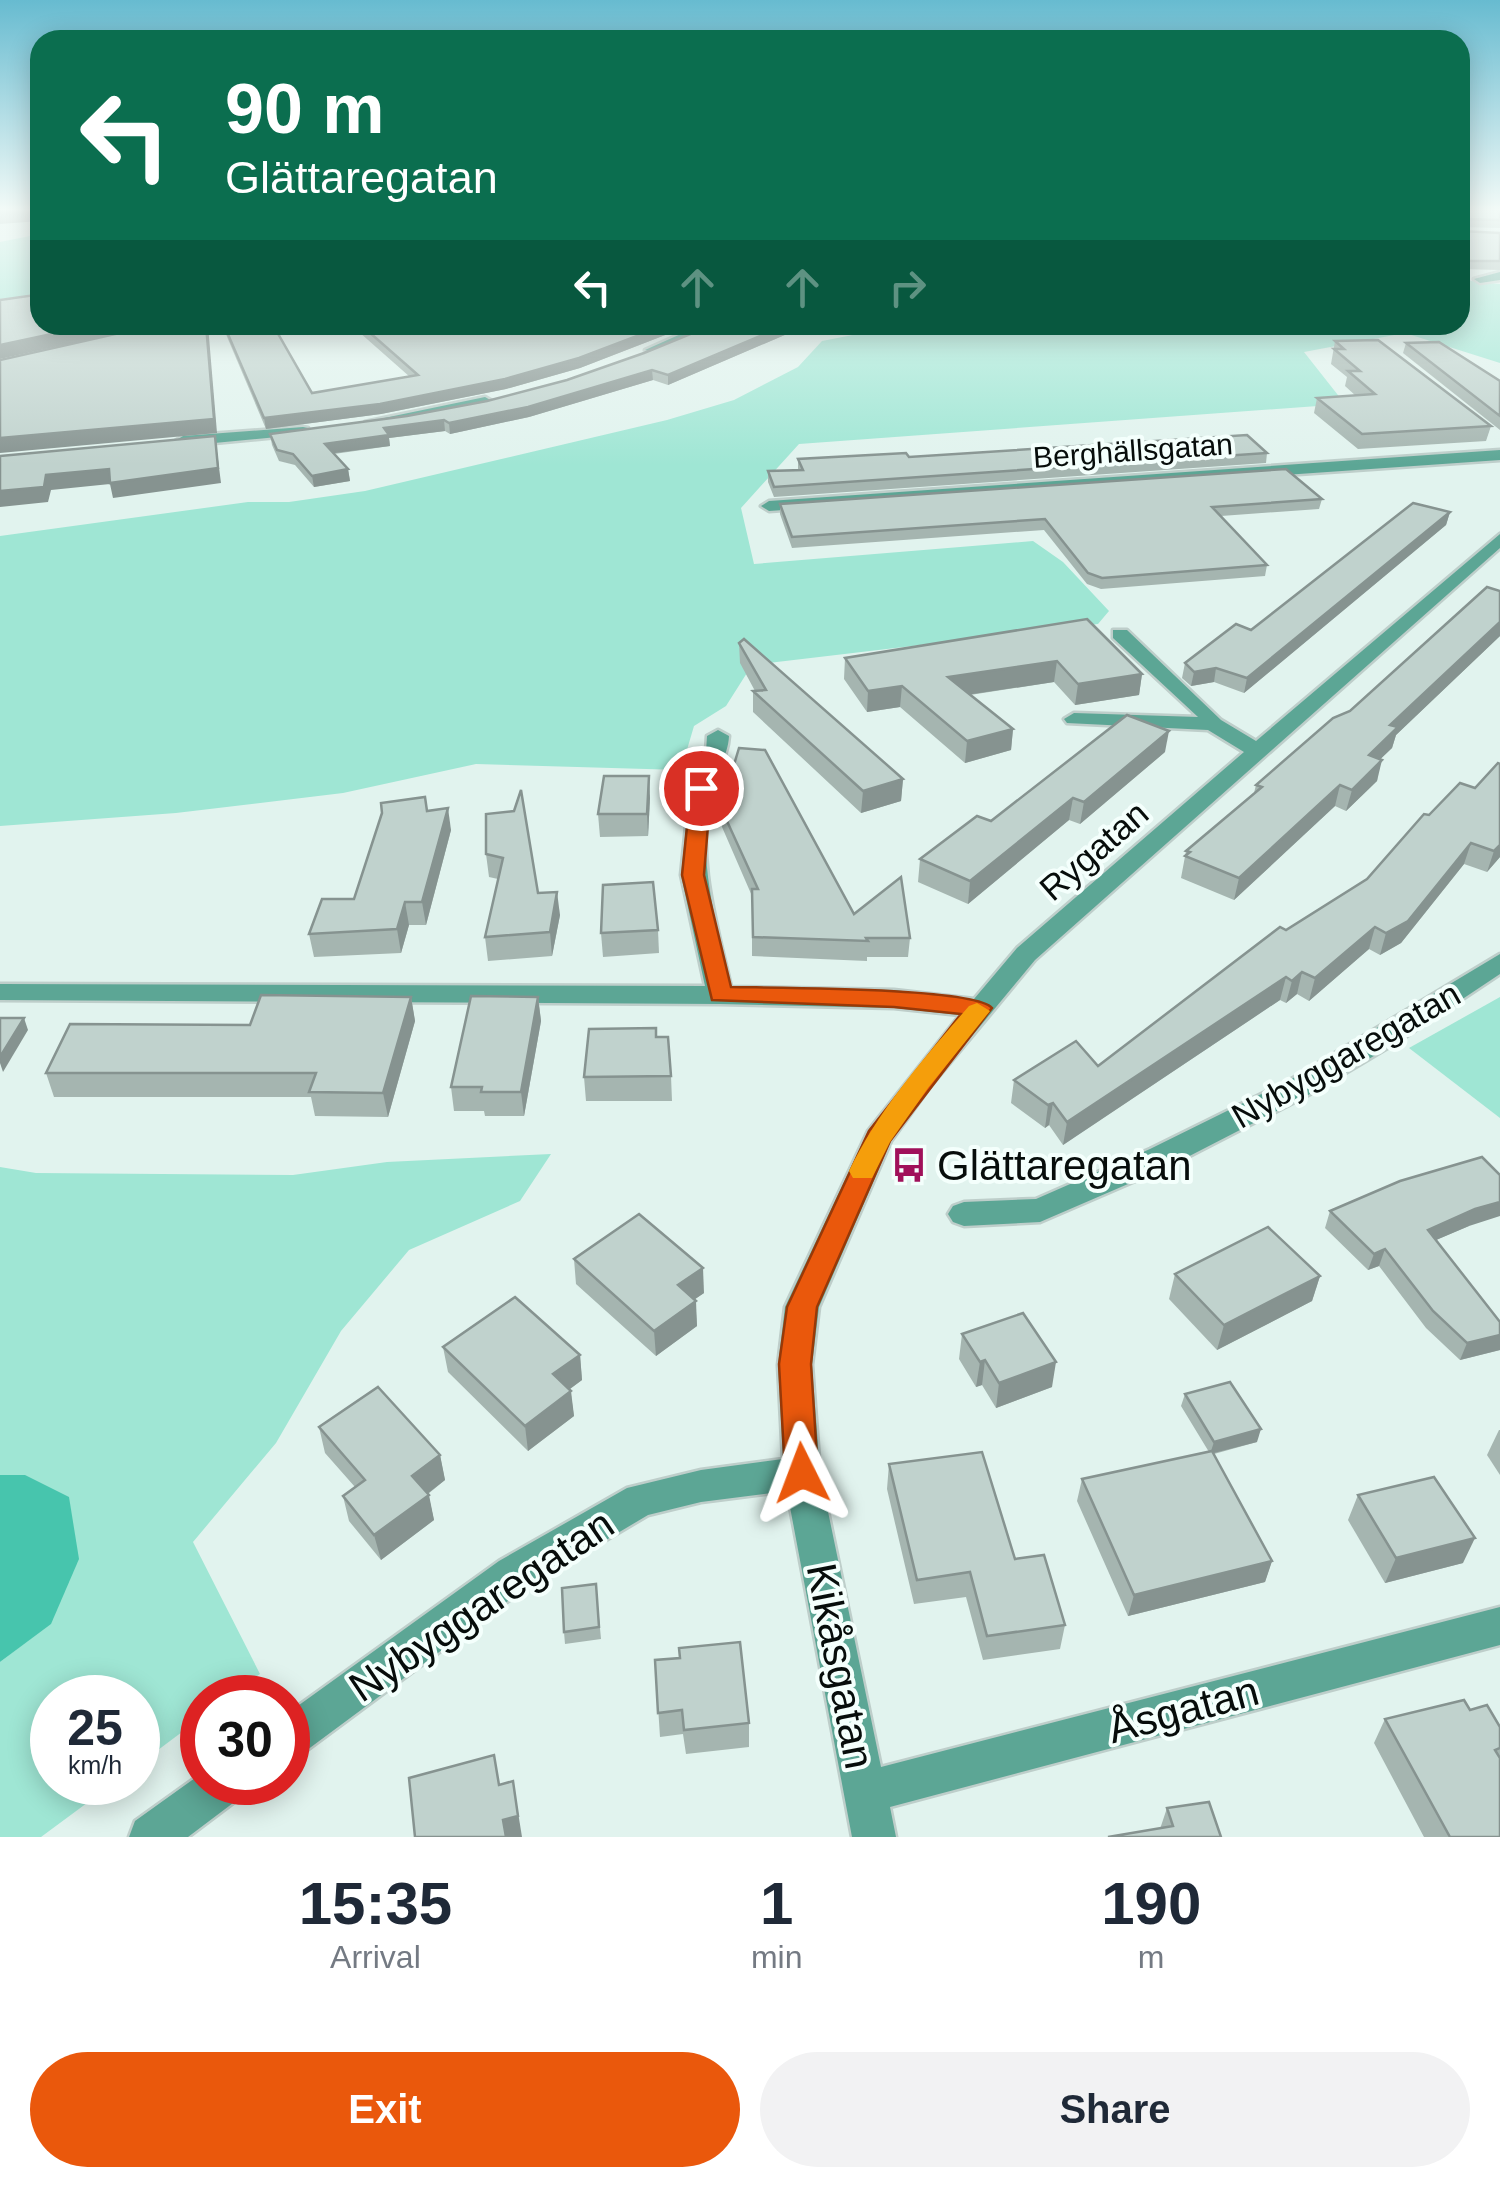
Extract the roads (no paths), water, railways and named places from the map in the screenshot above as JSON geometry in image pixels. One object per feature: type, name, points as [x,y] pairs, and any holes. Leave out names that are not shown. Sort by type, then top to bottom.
[{"type":"street","points":[[642,354],[688,335]]},
{"type":"street","points":[[354,424],[501,398]]},
{"type":"street","points":[[162,443],[322,429]]},
{"type":"street","name":"Berghällsgatan","points":[[769,506],[1499,445]]},
{"type":"street","name":"Rygatan","points":[[980,1008],[1026,954],[1500,539]]},
{"type":"street","points":[[1120,634],[1208,714],[1214,724],[1258,750]]},
{"type":"street","points":[[1074,720],[1214,724]]},
{"type":"street","points":[[718,736],[717,752],[701,788],[693,875],[720,995]]},
{"type":"street","name":"Nybyggaregatan","points":[[964,1214],[1040,1210],[1162,1157],[1300,1088],[1500,962]]},
{"type":"street","points":[[0,992],[720,995],[894,999],[980,1008]]},
{"type":"street","name":"Kikåsgatan","points":[[874,1837],[802,1473],[795,1364],[802,1307],[878,1138],[980,1008]]},
{"type":"street","name":"Nybyggaregatan","points":[[310,1722],[513,1574],[640,1500],[700,1486],[802,1473]]},
{"type":"street","name":"Åsgatan","points":[[866,1792],[1500,1626]]},
{"type":"street","points":[[150,1837],[194,1805]]},
{"type":"place","name":"Glättaregatan","points":[[909,1165]]}]
